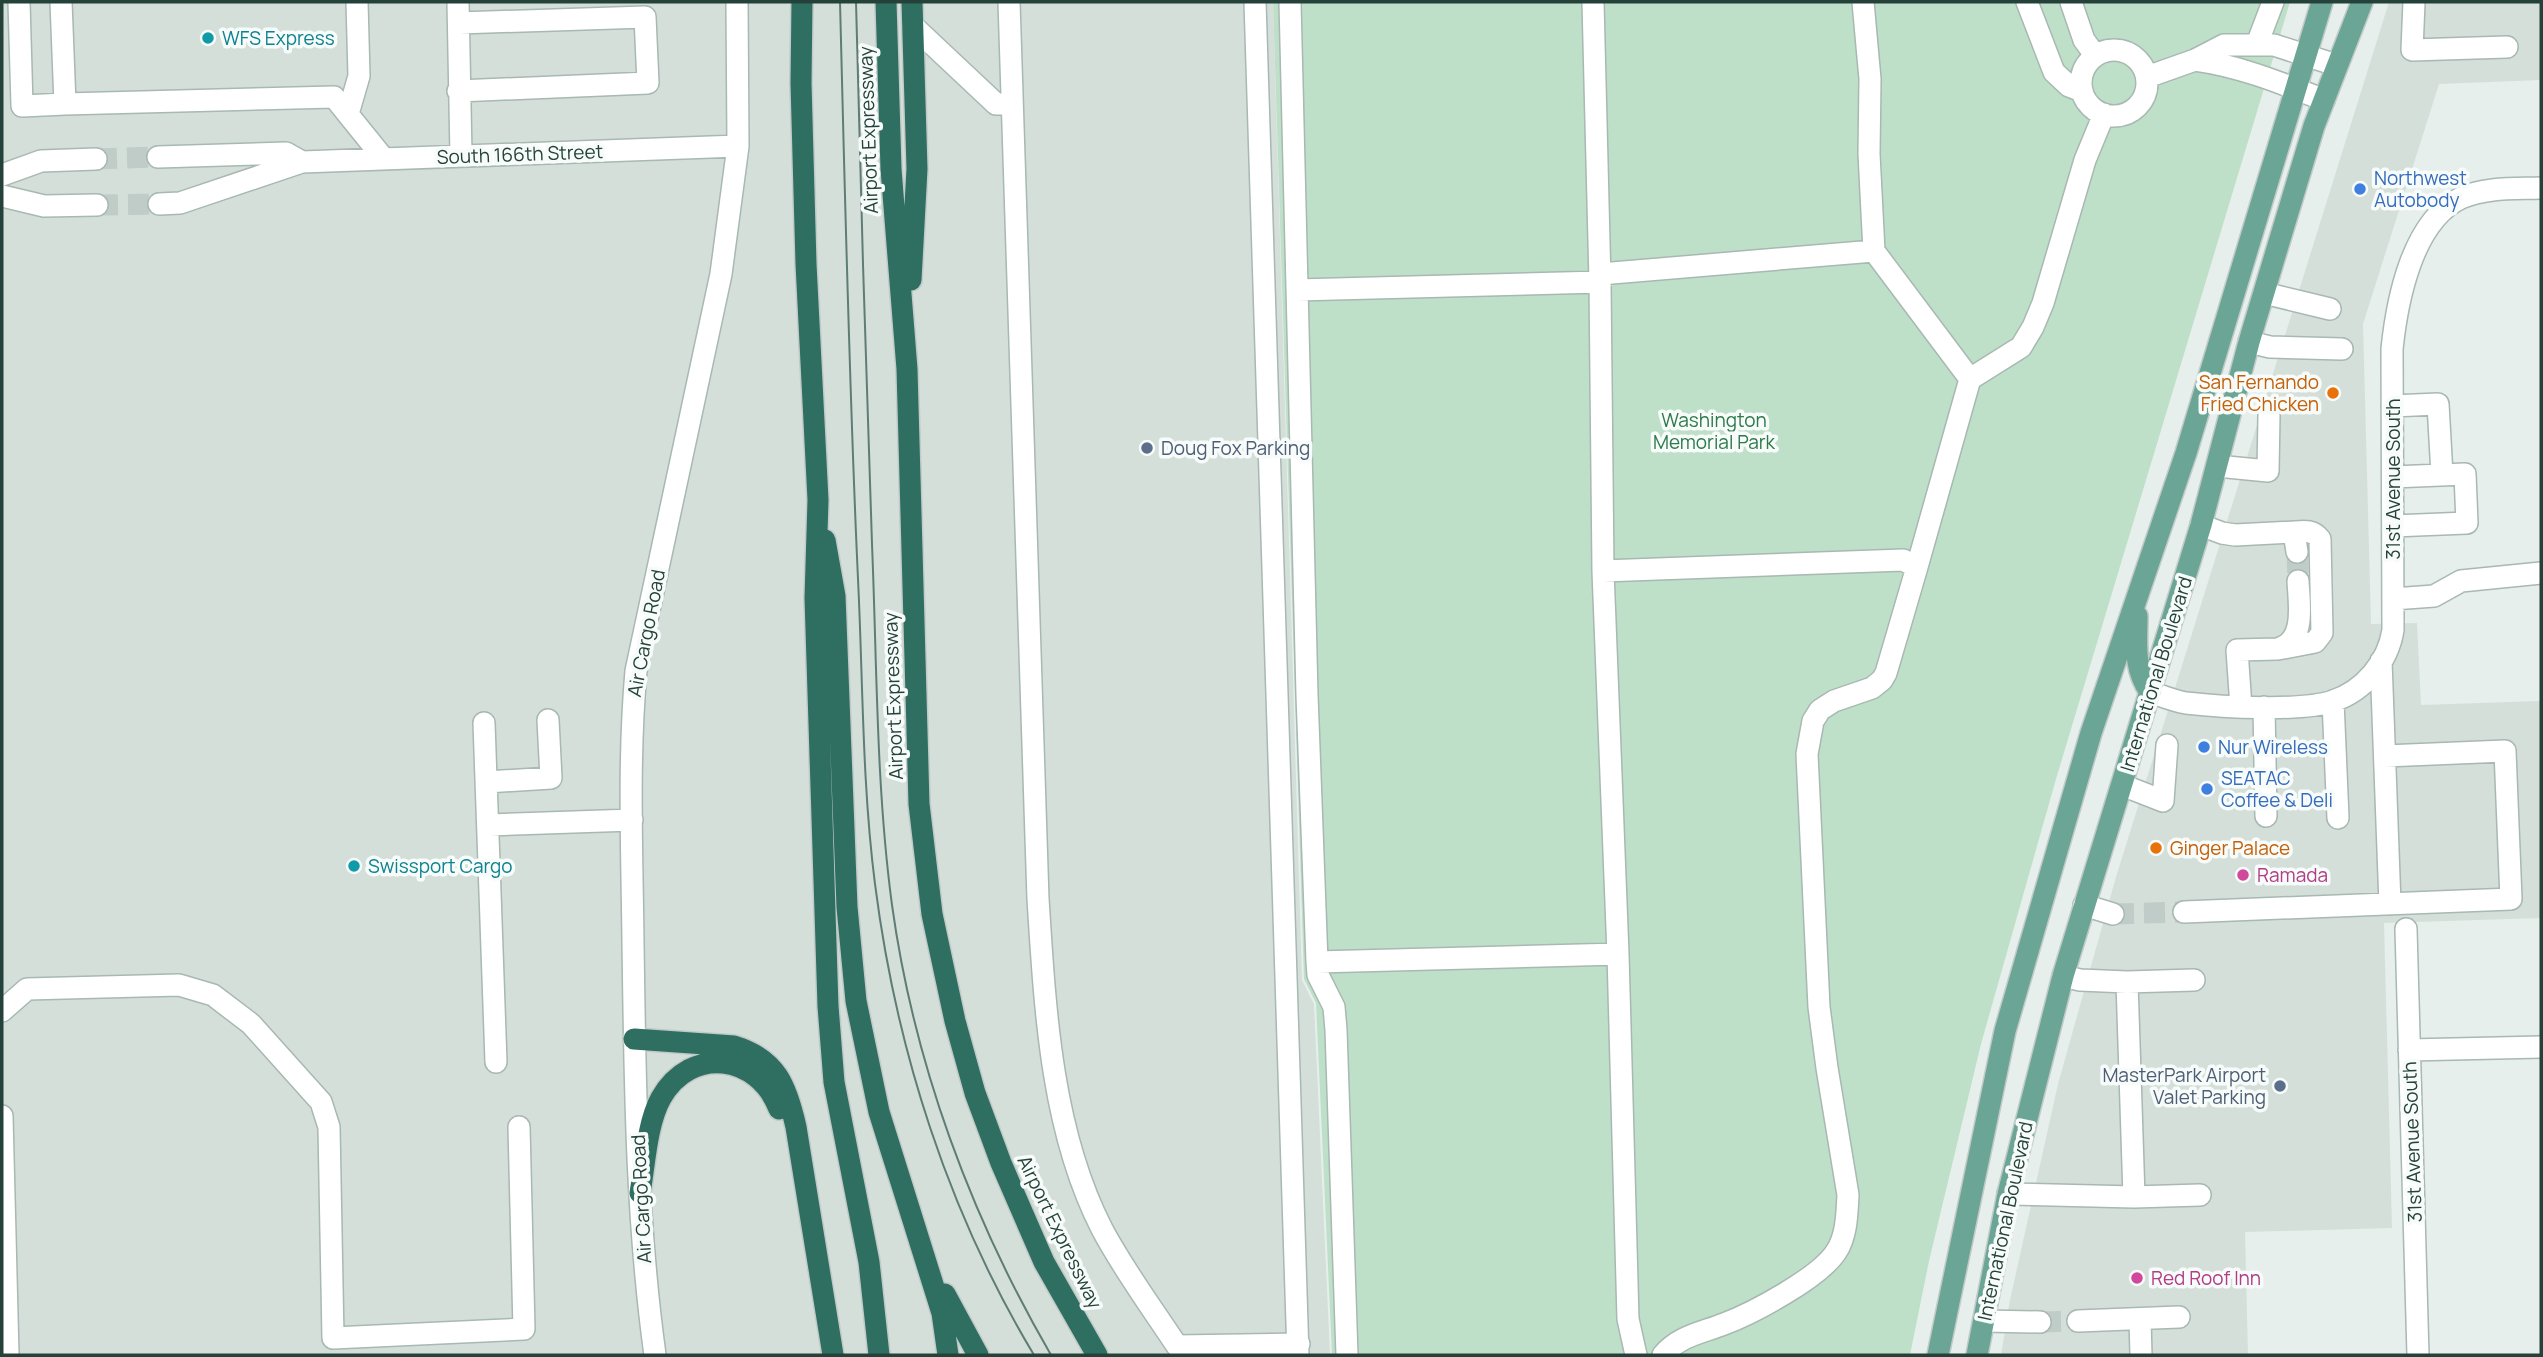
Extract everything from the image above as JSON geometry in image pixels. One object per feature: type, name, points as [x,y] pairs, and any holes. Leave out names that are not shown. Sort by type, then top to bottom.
[{"type":"highway","points":[[794,2],[801,83],[818,500],[815,598],[828,1006],[834,1082],[869,1262],[879,1355]]},
{"type":"highway","points":[[801,83],[802,2]]},
{"type":"highway","name":"Airport Expressway","points":[[886,2],[891,169],[907,369],[919,804],[938,949],[965,1058],[1000,1163],[1044,1262],[1097,1355]]},
{"type":"highway","points":[[907,369],[916,169],[912,2]]},
{"type":"highway","points":[[818,500],[835,596],[847,907],[856,1001],[869,1073],[942,1313],[948,1355]]},
{"type":"highway","points":[[634,1039],[746,1049],[766,1061],[779,1078],[789,1099],[833,1355]]},
{"type":"highway","points":[[640,1193],[654,1112],[665,1091],[692,1068],[717,1063],[729,1063],[750,1070],[767,1086],[780,1111],[806,1192]]},
{"type":"highway","points":[[906,1198],[971,1355]]},
{"type":"highway","points":[[955,1314],[978,1355]]},
{"type":"main road","name":"International Boulevard","points":[[1938,1355],[2005,1031],[2091,733],[2186,453],[2322,2]]},
{"type":"main road","name":"International Boulevard","points":[[1977,1355],[2008,1194],[2063,976],[2201,525],[2249,342],[2314,126],[2362,2]]},
{"type":"main road","points":[[2137,596],[2137,663],[2139,674],[2150,692]]},
{"type":"street","points":[[19,2],[22,106],[334,97],[384,159]]},
{"type":"street","points":[[61,2],[65,104]]},
{"type":"street","points":[[348,114],[359,76],[358,2]]},
{"type":"street","name":"Air Cargo Road","points":[[655,1355],[645,1278],[634,1039],[631,726],[636,671],[721,274],[738,146],[737,2]]},
{"type":"street","points":[[1009,2],[1038,899],[1049,1039],[1070,1147],[1087,1197],[1102,1230],[1179,1351],[1297,1353],[1255,2]]},
{"type":"street","points":[[1290,2],[1307,695],[1317,962],[1322,984],[1334,1007],[1336,1030],[1347,1355]]},
{"type":"street","points":[[1593,2],[1600,278],[1603,571],[1629,1319],[1636,1355]]},
{"type":"street","points":[[1863,2],[1870,79],[1869,154],[1874,251],[1970,379]]},
{"type":"street","points":[[2027,2],[2054,72],[2069,86],[2082,91]]},
{"type":"street","points":[[2071,2],[2084,40],[2095,55]]},
{"type":"street","points":[[2257,44],[2273,2]]},
{"type":"street","points":[[2414,2],[2412,50],[2507,47]]},
{"type":"street","points":[[458,90],[648,83],[645,17],[458,12],[458,90],[461,156]]},
{"type":"street","points":[[913,26],[996,104],[1012,103]]},
{"type":"street","points":[[2147,77],[2195,60],[2224,45],[2274,45],[2336,65]]},
{"type":"street","points":[[2117,49],[2138,58],[2147,77],[2148,87],[2138,106],[2120,116],[2104,114],[2091,106],[2082,91],[2082,74],[2095,55],[2105,50],[2117,49]]},
{"type":"street","points":[[2195,60],[2224,64],[2324,100]]},
{"type":"street","points":[[1663,1355],[1679,1340],[1750,1313],[1802,1282],[1821,1269],[1841,1242],[1848,1195],[1819,1007],[1807,754],[1813,721],[1820,710],[1834,701],[1872,688],[1882,680],[1892,658],[1970,379],[2021,347],[2034,327],[2085,160],[2104,114]]},
{"type":"street","name":"South 166th Street","points":[[302,162],[738,146]]},
{"type":"street","points":[[158,157],[286,153],[302,162]]},
{"type":"street","points":[[2,175],[41,161],[96,159]]},
{"type":"street","points":[[159,204],[180,203],[302,162]]},
{"type":"street","name":"31st Avenue South","points":[[2326,703],[2362,684],[2381,661],[2391,640],[2392,349],[2396,314],[2413,257],[2431,223],[2447,206],[2463,197],[2497,190],[2541,188]]},
{"type":"street","points":[[2,196],[44,206],[97,205]]},
{"type":"street","points":[[1297,289],[1600,278],[1874,251]]},
{"type":"street","points":[[2264,293],[2330,309]]},
{"type":"street","points":[[2249,342],[2270,346],[2342,349]]},
{"type":"street","points":[[2392,407],[2438,404],[2442,475]]},
{"type":"street","points":[[2217,466],[2268,471],[2269,415]]},
{"type":"street","points":[[2393,477],[2465,474],[2467,523],[2393,526]]},
{"type":"street","points":[[2201,525],[2222,533],[2296,542],[2310,531],[2320,539],[2322,633],[2315,642],[2278,649],[2237,650],[2241,707]]},
{"type":"street","points":[[1603,571],[1903,561],[1917,568]]},
{"type":"street","points":[[2393,599],[2434,596],[2461,581],[2541,573]]},
{"type":"street","points":[[2278,649],[2286,646],[2297,633],[2300,611],[2298,581]]},
{"type":"street","points":[[2381,661],[2390,904]]},
{"type":"street","points":[[2150,692],[2183,702],[2241,707],[2326,703],[2338,818]]},
{"type":"street","points":[[2264,707],[2266,816]]},
{"type":"street","points":[[487,782],[551,778],[548,720]]},
{"type":"street","points":[[484,723],[496,1062]]},
{"type":"street","points":[[2122,786],[2163,801],[2167,745]]},
{"type":"street","points":[[2184,912],[2511,899],[2505,751],[2385,756]]},
{"type":"street","points":[[489,825],[632,820]]},
{"type":"street","points":[[2084,905],[2113,914]]},
{"type":"street","name":"31st Avenue South","points":[[2406,929],[2418,1355]]},
{"type":"street","points":[[1317,962],[1618,954]]},
{"type":"street","points":[[2063,976],[2127,982],[2194,980]]},
{"type":"street","points":[[2127,982],[2134,1197]]},
{"type":"street","points":[[2,1011],[27,989],[179,985],[213,995],[251,1024],[321,1102],[329,1127],[332,1338],[524,1329],[519,1127]]},
{"type":"street","points":[[2409,1050],[2541,1047]]},
{"type":"street","points":[[2,1116],[8,1355]]},
{"type":"street","points":[[2008,1194],[2134,1197],[2200,1195]]},
{"type":"street","points":[[2078,1321],[2179,1317]]},
{"type":"street","points":[[2140,1319],[2141,1355]]},
{"type":"street","points":[[1984,1321],[2040,1322]]},
{"type":"shaded area","points":[[2,2],[1273,2],[1302,980],[1314,1004],[1330,1355],[2,1355]]},
{"type":"shaded area","points":[[2389,2],[2541,2],[2541,80],[2439,84],[2363,324],[2371,624],[2417,623],[2421,705],[2540,701],[2541,918],[2384,923],[2392,1228],[2245,1232],[2248,1355],[2001,1355],[2010,1300],[2058,1084],[2116,877]]},
{"type":"green space","name":"Washington Memorial Park","points":[[1273,2],[2290,2],[2056,779],[1981,1044],[1929,1261],[1910,1355],[1332,1355],[1316,1003],[1304,979]]},
{"type":"tunnel","points":[[96,159],[158,157]]},
{"type":"tunnel","points":[[97,205],[159,204]]},
{"type":"tunnel","points":[[2297,552],[2298,581]]},
{"type":"tunnel","points":[[2113,914],[2184,912]]},
{"type":"tunnel","points":[[2040,1322],[2078,1321]]},
{"type":"tram line","points":[[840,2],[864,732],[875,884],[897,1007],[930,1128],[951,1187],[976,1244],[1034,1355]]},
{"type":"tram line","points":[[856,2],[878,725],[892,905],[915,1023],[950,1138],[996,1249],[1051,1355]]},
{"type":"place","name":"WFS Express","points":[[208,38]]},
{"type":"place","name":"Northwest Autobody","points":[[2360,189]]},
{"type":"place","name":"San Fernando Fried Chicken","points":[[2333,393]]},
{"type":"place","name":"Doug Fox Parking","points":[[1147,448]]},
{"type":"place","name":"Nur Wireless","points":[[2204,747]]},
{"type":"place","name":"SEATAC Coffee & Deli","points":[[2207,789]]},
{"type":"place","name":"Ginger Palace","points":[[2156,848]]},
{"type":"place","name":"Swissport Cargo","points":[[354,866]]},
{"type":"place","name":"Ramada","points":[[2243,875]]},
{"type":"place","name":"MasterPark Airport Valet Parking","points":[[2280,1086]]},
{"type":"place","name":"Red Roof Inn","points":[[2137,1278]]}]
